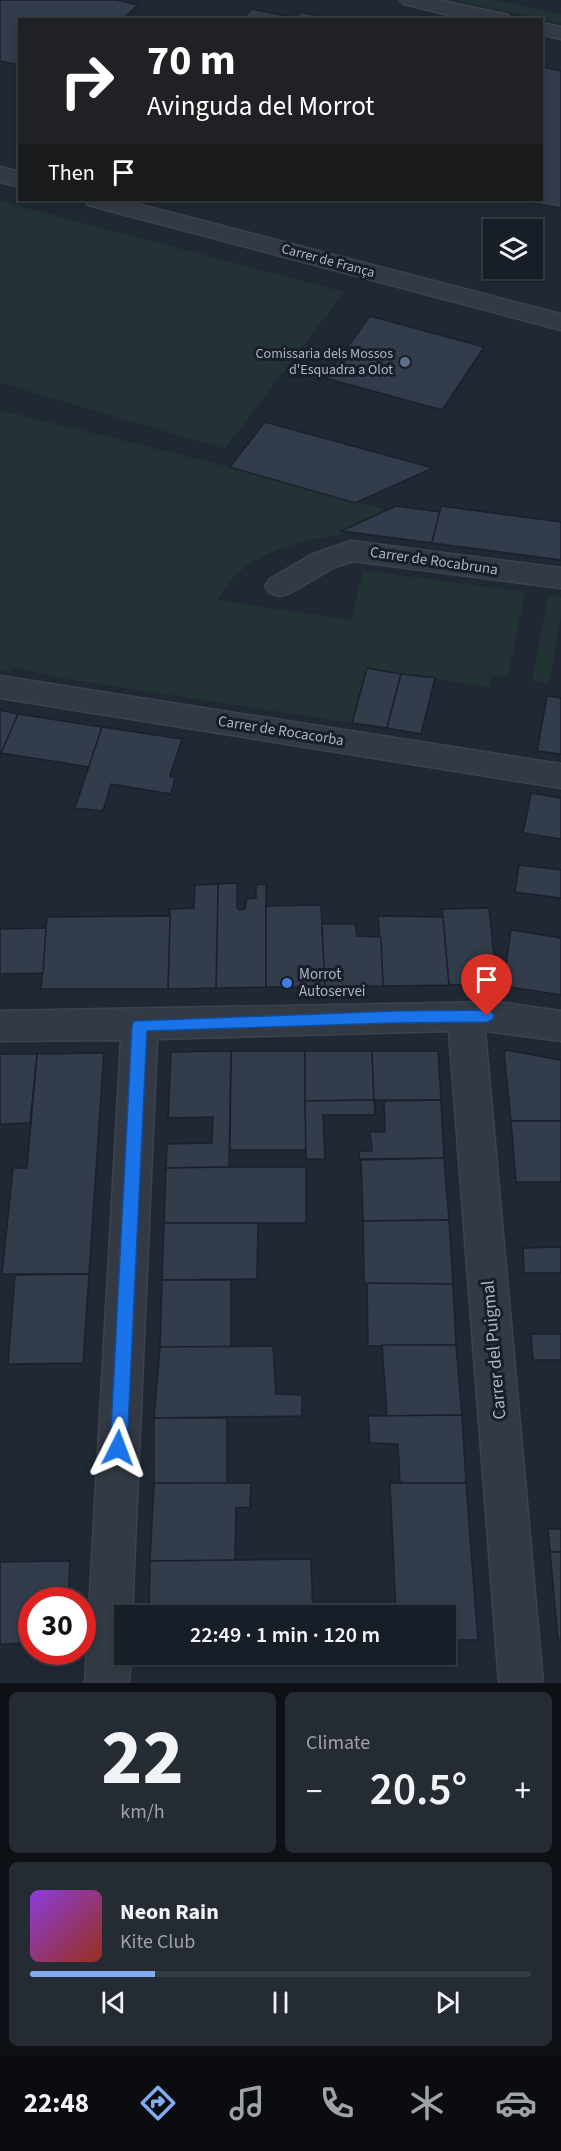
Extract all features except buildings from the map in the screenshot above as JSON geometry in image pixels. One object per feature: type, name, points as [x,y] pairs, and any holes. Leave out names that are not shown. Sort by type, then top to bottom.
[{"type":"street","points":[[411,0],[491,18]]},
{"type":"street","points":[[543,29],[561,33]]},
{"type":"street","points":[[0,174],[18,179]]},
{"type":"street","name":"Carrer de França","points":[[100,201],[561,322]]},
{"type":"street","name":"Carrer de Rocabruna","points":[[280,586],[323,561],[351,552],[561,578]]},
{"type":"street","name":"Carrer de Rocacorba","points":[[0,687],[561,776]]},
{"type":"street","points":[[0,1026],[140,1025],[466,1016],[497,1016],[561,1026]]},
{"type":"street","name":"Carrer del Puigmal","points":[[466,1016],[521,1683]]},
{"type":"street","points":[[106,1683],[140,1025]]},
{"type":"shaded area","points":[[455,0],[495,0],[561,14],[561,23]]},
{"type":"shaded area","points":[[0,201],[344,292],[225,449],[0,383]]},
{"type":"shaded area","points":[[0,410],[230,467],[386,510],[342,531],[348,533],[292,545],[257,560],[241,570],[228,583],[218,600],[351,620],[363,570],[525,592],[508,677],[492,675],[490,687],[367,669],[352,723],[65,679],[13,667],[11,672],[0,670]]},
{"type":"shaded area","points":[[548,595],[561,597],[561,616],[549,683],[532,681]]},
{"type":"place","name":"Comissaria dels Mossos d'Esquadra a Olot","points":[[405,362]]},
{"type":"place","name":"Morrot Autoservei","points":[[287,983]]},
{"type":"route","points":[[118,1448],[140,1025],[487,1016]]}]
